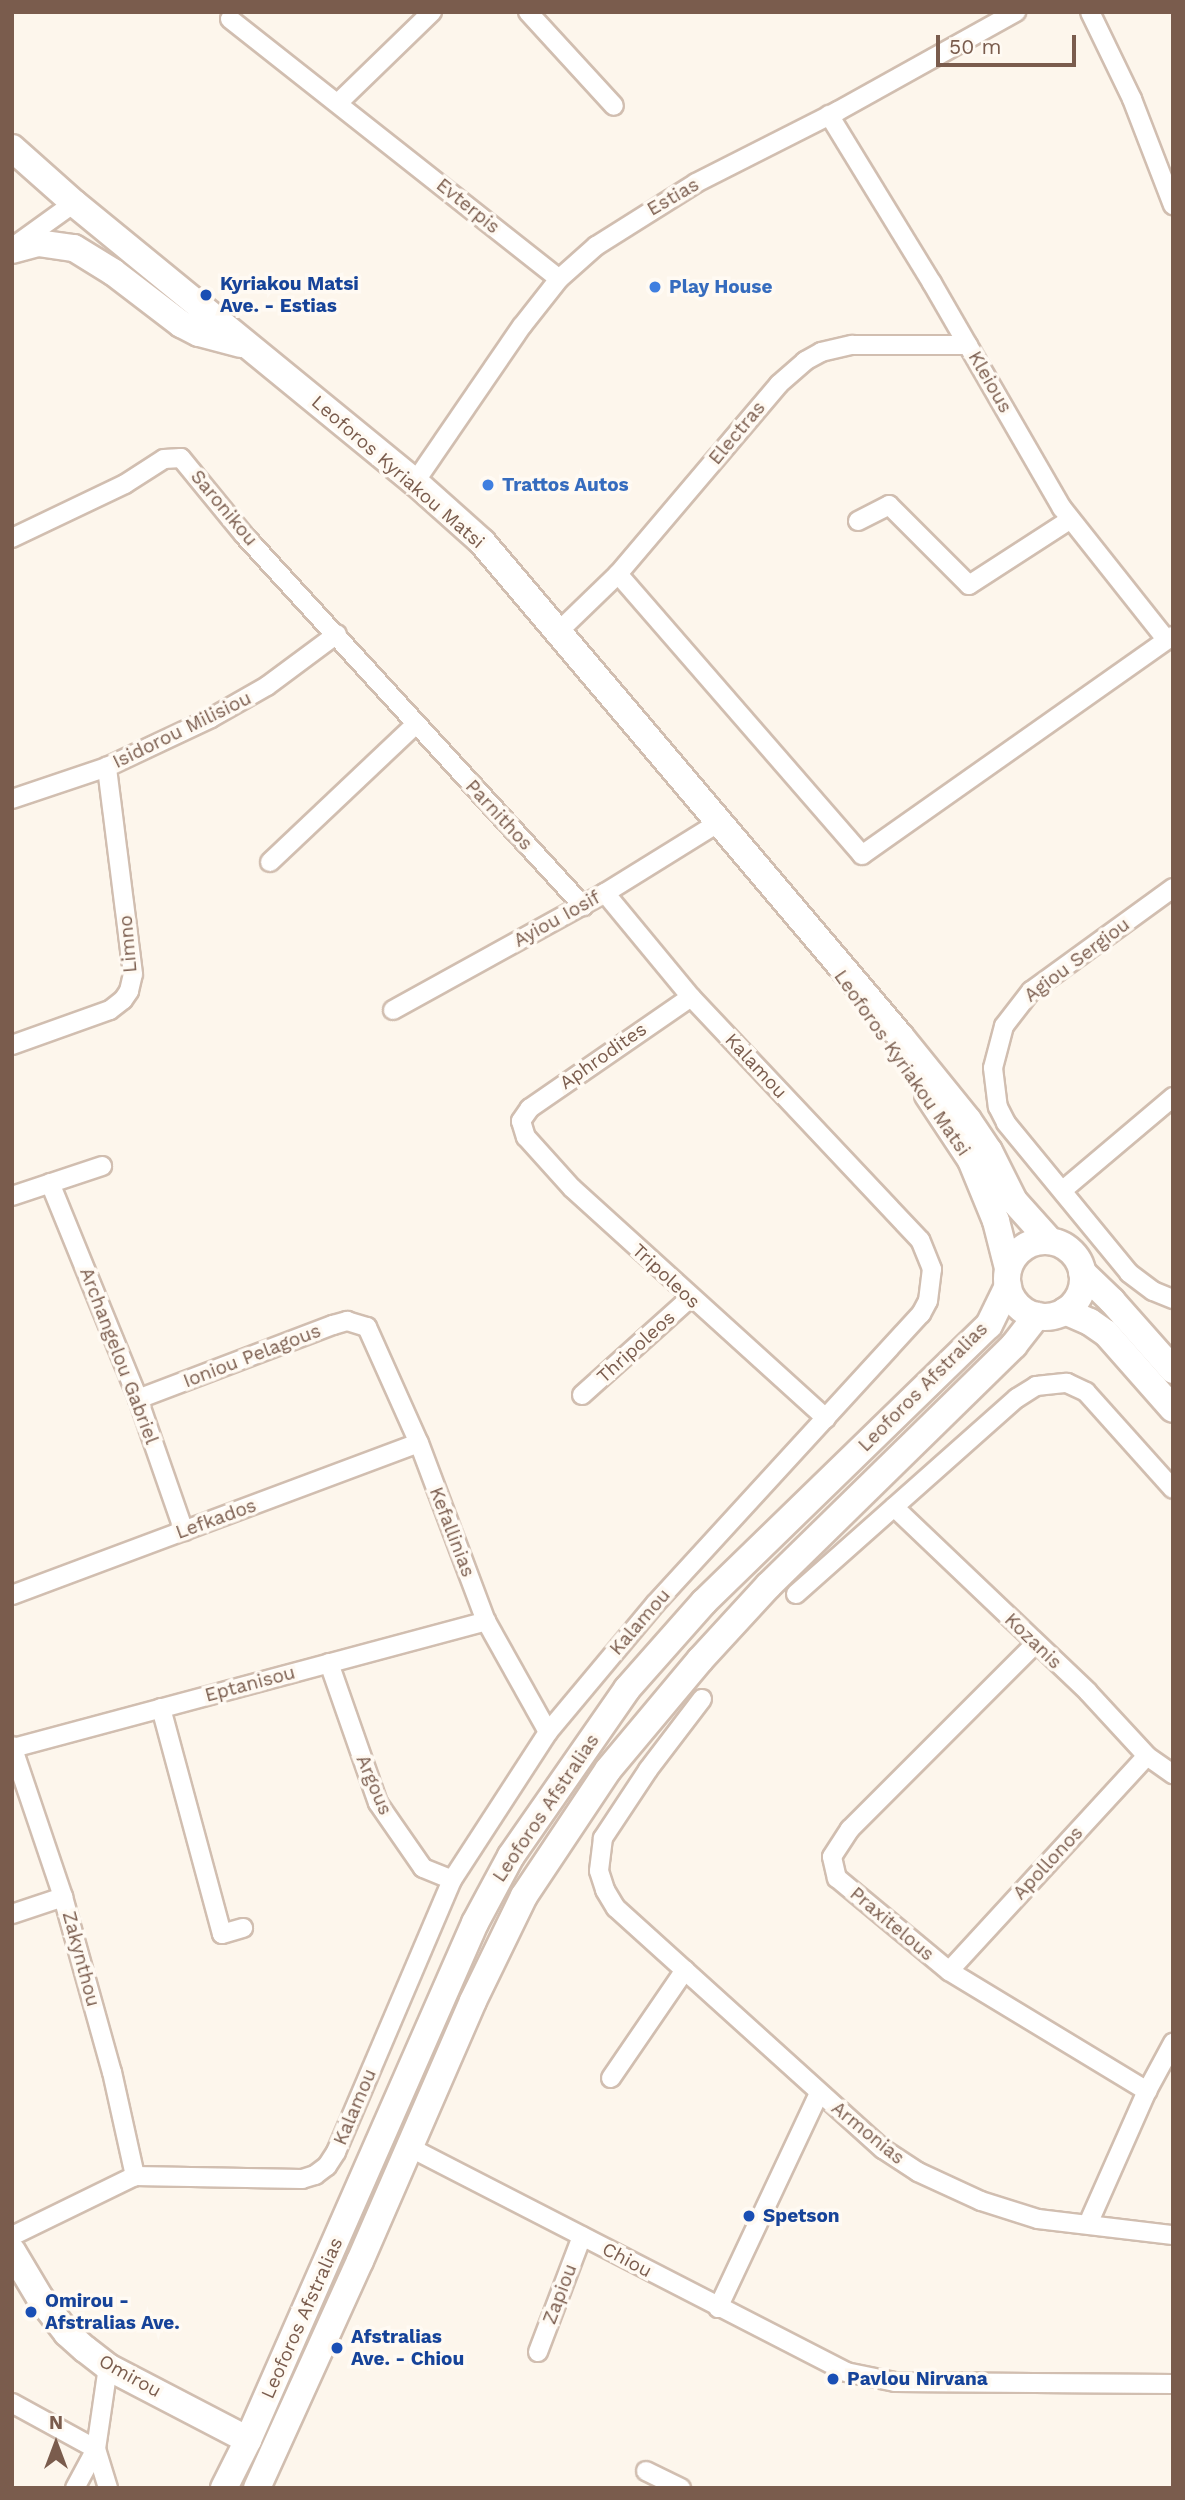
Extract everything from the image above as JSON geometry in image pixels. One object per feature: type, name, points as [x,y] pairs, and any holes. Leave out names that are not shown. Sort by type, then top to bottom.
[{"type":"main road","name":"Leoforos Kyriakou Matsi","points":[[12,148],[74,203],[415,482],[482,542],[968,1120],[989,1151],[1014,1201],[1050,1241]]},
{"type":"main road","points":[[12,249],[38,243],[74,248],[113,272],[181,324],[200,333],[249,346]]},
{"type":"main road","name":"Leoforos Kyriakou Matsi","points":[[791,907],[933,1102],[971,1160],[996,1220],[1008,1277]]},
{"type":"main road","points":[[1173,1370],[1112,1301],[1082,1272],[1068,1249],[1050,1241],[1029,1244],[1013,1258],[1008,1277],[1021,1308],[1037,1316],[1065,1311],[1090,1322],[1106,1333],[1173,1409]]},
{"type":"main road","points":[[1065,1311],[1081,1290],[1082,1272]]},
{"type":"main road","name":"Leoforos Afstralias","points":[[224,2488],[248,2440],[475,1923],[519,1845],[626,1689],[704,1602],[989,1325],[1008,1277]]},
{"type":"main road","name":"Leoforos Afstralias","points":[[257,2488],[360,2261],[408,2147],[524,1896],[608,1770],[700,1660],[769,1585],[1014,1345],[1037,1316]]},
{"type":"main road","name":"Omirou","points":[[12,2251],[40,2298],[67,2333],[108,2367],[248,2440]]},
{"type":"street","points":[[338,103],[432,12]]},
{"type":"street","points":[[528,12],[614,106]]},
{"type":"street","name":"Estias","points":[[415,482],[522,326],[559,279],[596,246],[662,202],[829,115],[1016,12]]},
{"type":"street","points":[[1090,12],[1132,99],[1173,205]]},
{"type":"street","name":"Evterpis","points":[[230,19],[559,279]]},
{"type":"street","name":"Kleious","points":[[829,115],[1070,519],[1169,638]]},
{"type":"street","points":[[12,249],[74,203]]},
{"type":"street","name":"Electras","points":[[559,631],[618,574],[779,384],[805,361],[821,352],[852,345],[968,345]]},
{"type":"street","name":"Saronikou","points":[[12,538],[125,484],[164,459],[181,458],[244,535],[337,634]]},
{"type":"street","points":[[858,521],[889,505],[969,585],[1070,519]]},
{"type":"street","points":[[618,574],[862,855],[1169,638]]},
{"type":"street","name":"Parnithos","points":[[337,634],[583,906]]},
{"type":"street","name":"Isidorou Milisiou","points":[[12,799],[107,767],[250,697],[337,634]]},
{"type":"street","points":[[270,862],[416,724]]},
{"type":"street","name":"Limno","points":[[12,1045],[110,1010],[123,1000],[129,991],[133,974],[107,767]]},
{"type":"street","name":"Ayiou Iosif","points":[[393,1010],[583,906],[718,823]]},
{"type":"street","name":"Agiou Sergiou","points":[[1173,888],[1031,991],[1004,1026],[993,1068],[998,1107],[1006,1124],[1129,1273],[1153,1291],[1173,1299]]},
{"type":"street","name":"Kalamou","points":[[12,2236],[135,2176],[302,2179],[316,2175],[327,2166],[336,2152],[453,1881],[548,1732],[655,1604],[921,1314],[928,1301],[932,1284],[928,1254],[920,1240],[691,997],[605,893]]},
{"type":"street","name":"Aphrodites","points":[[521,1121],[530,1108],[691,997]]},
{"type":"street","points":[[1063,1190],[1173,1097]]},
{"type":"street","name":"Tripoleos","points":[[521,1121],[526,1137],[572,1188],[690,1298],[826,1418]]},
{"type":"street","points":[[12,1196],[102,1166]]},
{"type":"street","name":"Archangelou Gabriel","points":[[50,1183],[138,1399],[184,1531]]},
{"type":"street","name":"Thripoleos","points":[[582,1395],[690,1298]]},
{"type":"street","name":"Ioniou Pelagous","points":[[138,1399],[333,1325],[347,1321],[367,1327]]},
{"type":"street","name":"Kefallinias","points":[[367,1327],[419,1443],[486,1621],[548,1732]]},
{"type":"street","points":[[796,1594],[1017,1398],[1047,1383],[1068,1384],[1092,1397],[1173,1489]]},
{"type":"street","name":"Lefkados","points":[[12,1595],[419,1443]]},
{"type":"street","name":"Kozanis","points":[[894,1507],[1088,1692],[1147,1756],[1173,1774]]},
{"type":"street","name":"Eptanisou","points":[[13,1747],[486,1621]]},
{"type":"street","name":"Praxitelous","points":[[1035,1644],[850,1829],[832,1857],[836,1878],[949,1971],[1147,2091]]},
{"type":"street","name":"Argous","points":[[329,1663],[378,1803],[423,1868],[453,1881]]},
{"type":"street","name":"Armonias","points":[[702,1699],[610,1825],[598,1861],[605,1891],[616,1908],[883,2149],[933,2180],[1013,2212],[1038,2219],[1173,2235]]},
{"type":"street","points":[[161,1708],[222,1934],[243,1928]]},
{"type":"street","name":"Zakynthou","points":[[13,1747],[64,1897],[112,2071],[135,2176]]},
{"type":"street","name":"Apollonos","points":[[949,1971],[1147,1756]]},
{"type":"street","points":[[12,1914],[64,1897]]},
{"type":"street","points":[[611,2078],[685,1970]]},
{"type":"street","points":[[1088,2224],[1147,2091],[1173,2043]]},
{"type":"street","points":[[718,2308],[819,2093]]},
{"type":"street","name":"Chiou","points":[[408,2147],[846,2372],[895,2382],[1173,2384]]},
{"type":"street","name":"Zapiou","points":[[538,2353],[582,2236]]},
{"type":"street","points":[[75,2488],[96,2449],[108,2367]]},
{"type":"street","points":[[12,2403],[96,2449],[108,2488]]},
{"type":"street","points":[[646,2471],[681,2488]]},
{"type":"place","name":"Play House","points":[[655,287]]},
{"type":"place","name":"Kyriakou Matsi Ave. - Estias","points":[[206,295]]},
{"type":"place","name":"Trattos Autos","points":[[488,485]]},
{"type":"place","name":"Spetson","points":[[749,2216]]},
{"type":"place","name":"Omirou - Afstralias Ave.","points":[[31,2312]]},
{"type":"place","name":"Afstralias Ave. - Chiou","points":[[337,2348]]},
{"type":"place","name":"Pavlou Nirvana","points":[[833,2379]]}]
